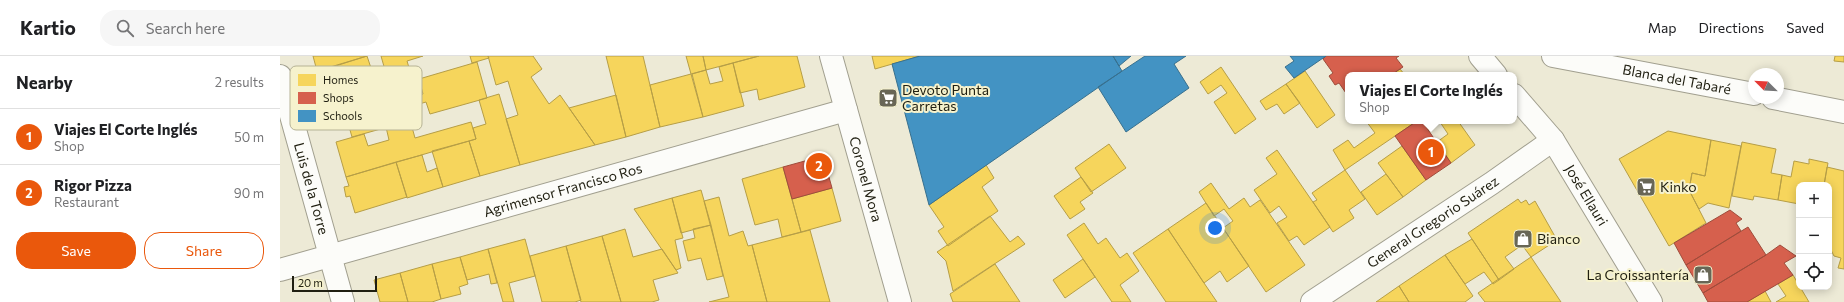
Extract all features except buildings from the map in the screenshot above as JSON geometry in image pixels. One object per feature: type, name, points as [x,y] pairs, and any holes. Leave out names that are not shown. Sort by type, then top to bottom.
[{"type":"street","name":"Coronel Mora","points":[[831,56],[900,302]]},
{"type":"street","points":[[1480,56],[1493,72]]},
{"type":"street","name":"Blanca del Tabaré","points":[[1553,56],[1748,93]]},
{"type":"street","name":"Luis de la Torre","points":[[280,76],[290,112]]},
{"type":"street","name":"José Ellauri","points":[[1517,98],[1553,140],[1650,302]]},
{"type":"street","points":[[1784,100],[1844,112]]},
{"type":"street","name":"Agrimensor Francisco Ros","points":[[280,270],[846,110]]},
{"type":"street","name":"Luis de la Torre","points":[[295,130],[342,302]]},
{"type":"street","name":"General Gregorio Suárez","points":[[1312,302],[1492,184],[1553,140]]},
{"type":"place","name":"Devoto Punta Carretas","points":[[888,98]]},
{"type":"place","name":"Viajes El Corte Inglés","points":[[1431,152]]},
{"type":"place","name":"Rigor Pizza","points":[[819,166]]},
{"type":"place","name":"Kinko","points":[[1646,187]]},
{"type":"place","name":"Bianco","points":[[1523,239]]},
{"type":"place","name":"La Croissantería","points":[[1703,275]]}]
